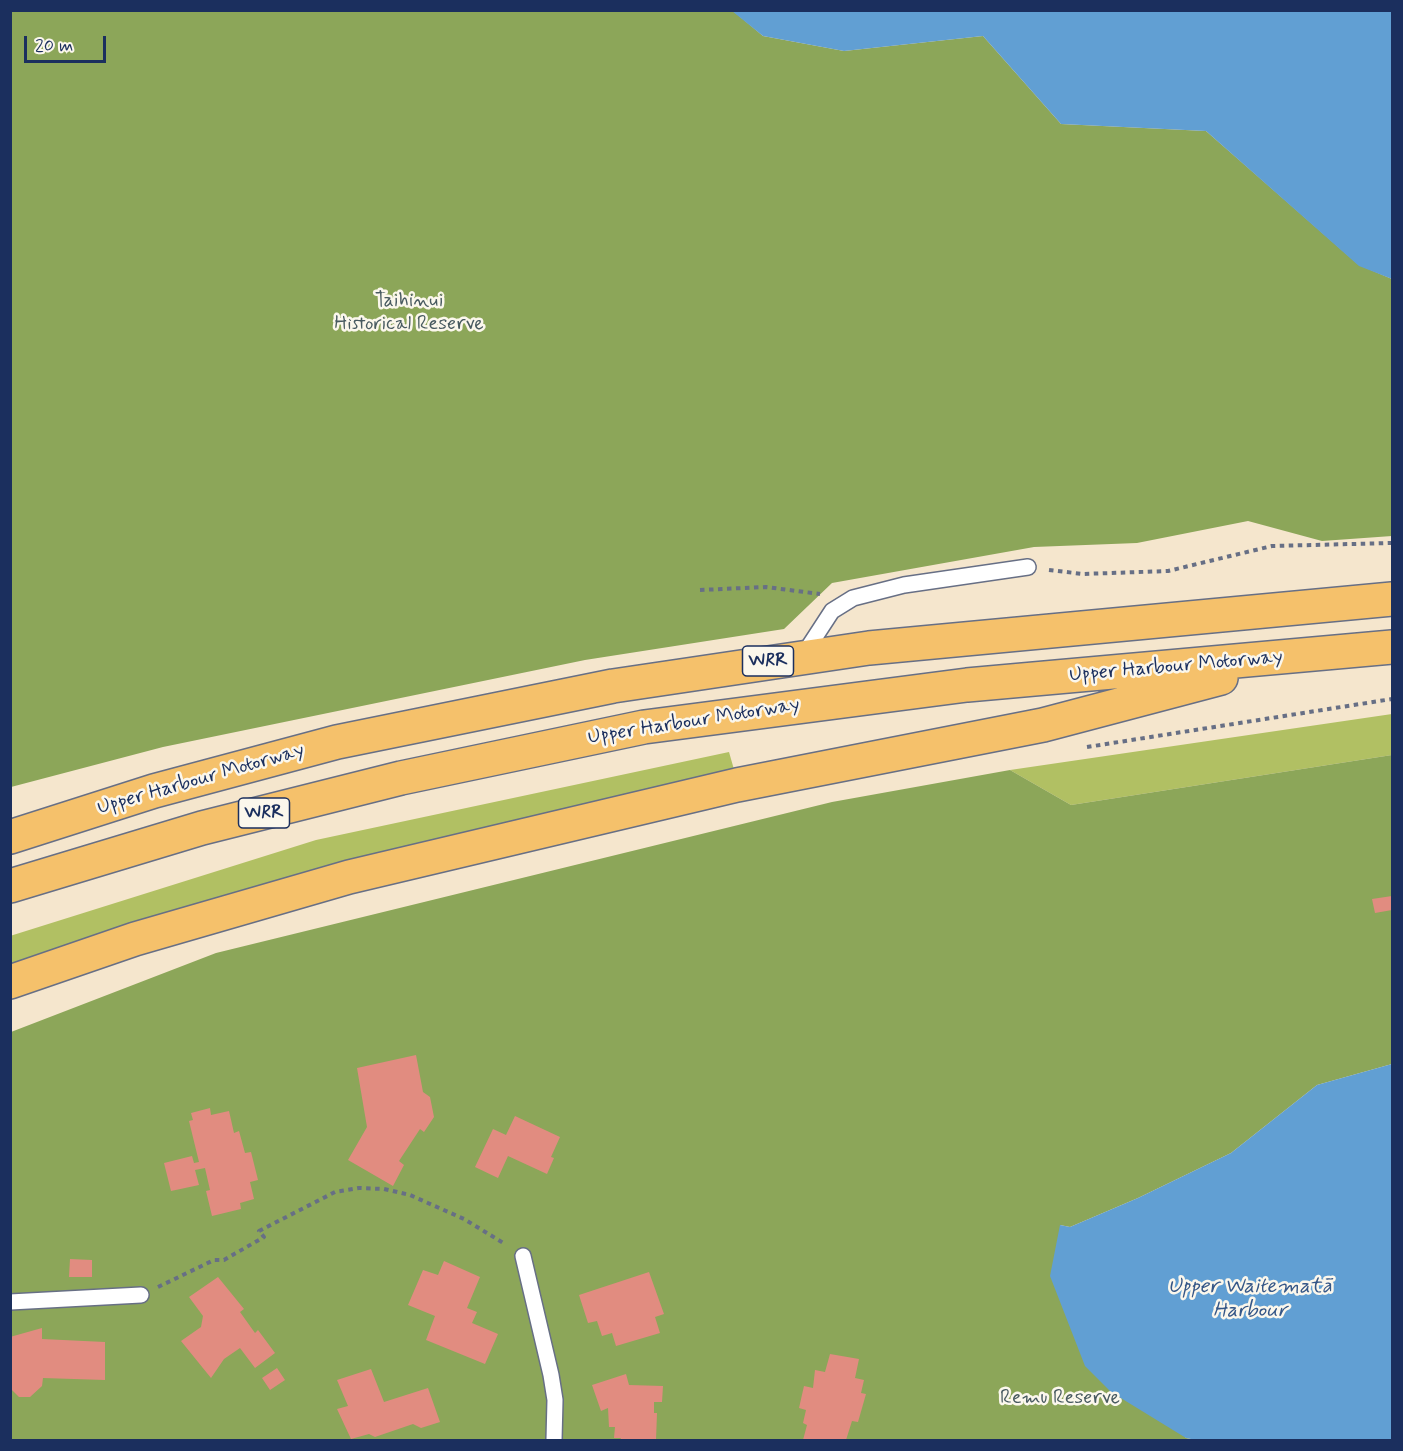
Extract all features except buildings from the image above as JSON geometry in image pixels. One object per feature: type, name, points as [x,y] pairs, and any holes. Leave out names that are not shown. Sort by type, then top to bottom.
[{"type":"highway","name":"Upper Harbour Motorway","points":[[10,837],[154,791],[337,742],[624,684],[802,657],[978,637],[1392,599]]},
{"type":"highway","name":"Upper Harbour Motorway","points":[[10,886],[202,828],[390,781],[644,727],[967,685],[1392,647]]},
{"type":"highway","points":[[10,982],[135,939],[349,877],[737,785],[1043,725],[1309,655]]},
{"type":"highway","points":[[10,826],[154,791]]},
{"type":"lane","points":[[802,657],[832,611],[854,598],[904,585],[1028,567]]},
{"type":"lane","points":[[523,1256],[551,1375],[555,1400],[554,1440]]},
{"type":"lane","points":[[10,1302],[141,1295]]},
{"type":"path","points":[[1028,567],[1083,574],[1168,571],[1272,546],[1392,543]]},
{"type":"path","points":[[700,590],[766,587],[854,598]]},
{"type":"path","points":[[1080,748],[1392,699]]},
{"type":"path","points":[[141,1295],[214,1260],[224,1260],[264,1237],[259,1231],[335,1192],[359,1188],[384,1189],[410,1195],[464,1219],[523,1256]]},
{"type":"green space","name":"Taihinui Historical Reserve","points":[[732,10],[763,36],[844,51],[983,36],[1061,124],[1206,131],[1359,265],[1392,279],[1392,536],[1322,541],[1248,521],[1137,543],[1034,547],[832,583],[784,629],[585,660],[163,747],[11,787],[11,11]]},
{"type":"green space","points":[[1392,714],[1392,755],[1071,805],[1010,770]]},
{"type":"green space","points":[[729,752],[735,773],[11,971],[10,936],[316,840]]},
{"type":"green space","name":"Remu Reserve","points":[[1392,755],[1392,1064],[1317,1085],[1231,1153],[1138,1198],[1070,1227],[1060,1225],[1186,1438],[1196,1440],[11,1440],[11,1032],[216,953],[832,802],[1010,770],[1071,805]]},
{"type":"water","points":[[732,11],[1392,11],[1392,279],[1359,266],[1206,131],[1061,124],[983,36],[844,51],[763,36]]},
{"type":"water","name":"Upper Waitematā Harbour","points":[[1392,1064],[1392,1440],[1196,1440],[1186,1438],[1111,1392],[1085,1366],[1050,1276],[1060,1225],[1070,1227],[1138,1198],[1231,1153],[1317,1085]]}]
